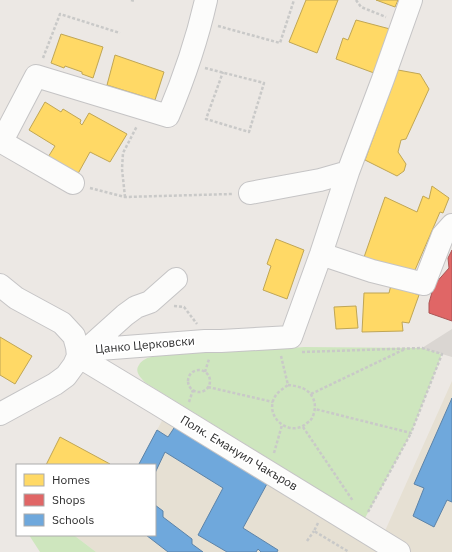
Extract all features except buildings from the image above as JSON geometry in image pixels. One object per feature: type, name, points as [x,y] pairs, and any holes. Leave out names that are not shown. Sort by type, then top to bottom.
[{"type":"street","points":[[74,183],[1,141],[36,76],[168,116],[178,92],[201,21],[206,0]]},
{"type":"street","points":[[286,345],[412,0]]},
{"type":"street","points":[[250,193],[320,180],[348,172]]},
{"type":"street","points":[[320,254],[372,271],[424,284],[447,230]]},
{"type":"street","points":[[0,414],[55,384],[66,376],[82,353],[125,315],[136,307],[150,302],[176,279]]},
{"type":"street","points":[[0,285],[16,298],[62,323],[74,336],[82,353]]},
{"type":"street","name":"Цанко Церковски","points":[[82,353],[205,341],[286,345]]},
{"type":"street","name":"Полк. Емануил Чакъров","points":[[82,353],[150,399],[399,552]]},
{"type":"path","points":[[130,0],[135,2],[135,0]]},
{"type":"path","points":[[201,21],[280,43],[294,0]]},
{"type":"path","points":[[356,0],[361,7],[403,24]]},
{"type":"path","points":[[36,76],[60,14],[120,33]]},
{"type":"path","points":[[224,72],[264,83],[249,132],[206,118],[224,72]]},
{"type":"path","points":[[125,197],[122,169],[123,153],[145,109]]},
{"type":"path","points":[[74,183],[125,197],[250,193]]},
{"type":"path","points":[[184,307],[196,322]]},
{"type":"path","points":[[286,345],[288,385]]},
{"type":"path","points":[[311,394],[407,348]]},
{"type":"path","points":[[365,518],[411,433],[442,354]]},
{"type":"path","points":[[206,372],[196,371],[193,373],[189,378],[190,388],[196,392],[203,392],[208,387],[210,381],[206,372],[210,356]]},
{"type":"path","points":[[288,385],[303,388],[311,394],[315,402],[315,409],[311,420],[303,427],[292,429],[282,425],[276,419],[272,411],[276,394],[288,385]]},
{"type":"path","points":[[208,387],[273,402]]},
{"type":"path","points":[[315,409],[411,433]]},
{"type":"path","points":[[272,460],[282,425]]},
{"type":"path","points":[[303,427],[356,505]]},
{"type":"path","points":[[307,541],[319,521]]},
{"type":"path","points":[[314,531],[350,552]]},
{"type":"shaded area","points":[[452,329],[452,357],[422,348]]},
{"type":"shaded area","points":[[452,381],[452,552],[96,552],[75,536],[156,536],[156,464],[139,464],[164,417],[276,486],[376,551]]},
{"type":"green space","points":[[304,347],[422,348],[442,354],[411,433],[365,518],[146,383],[139,375],[137,370],[142,361],[149,357]]},
{"type":"green space","points":[[30,536],[75,536],[96,552],[40,552]]}]
